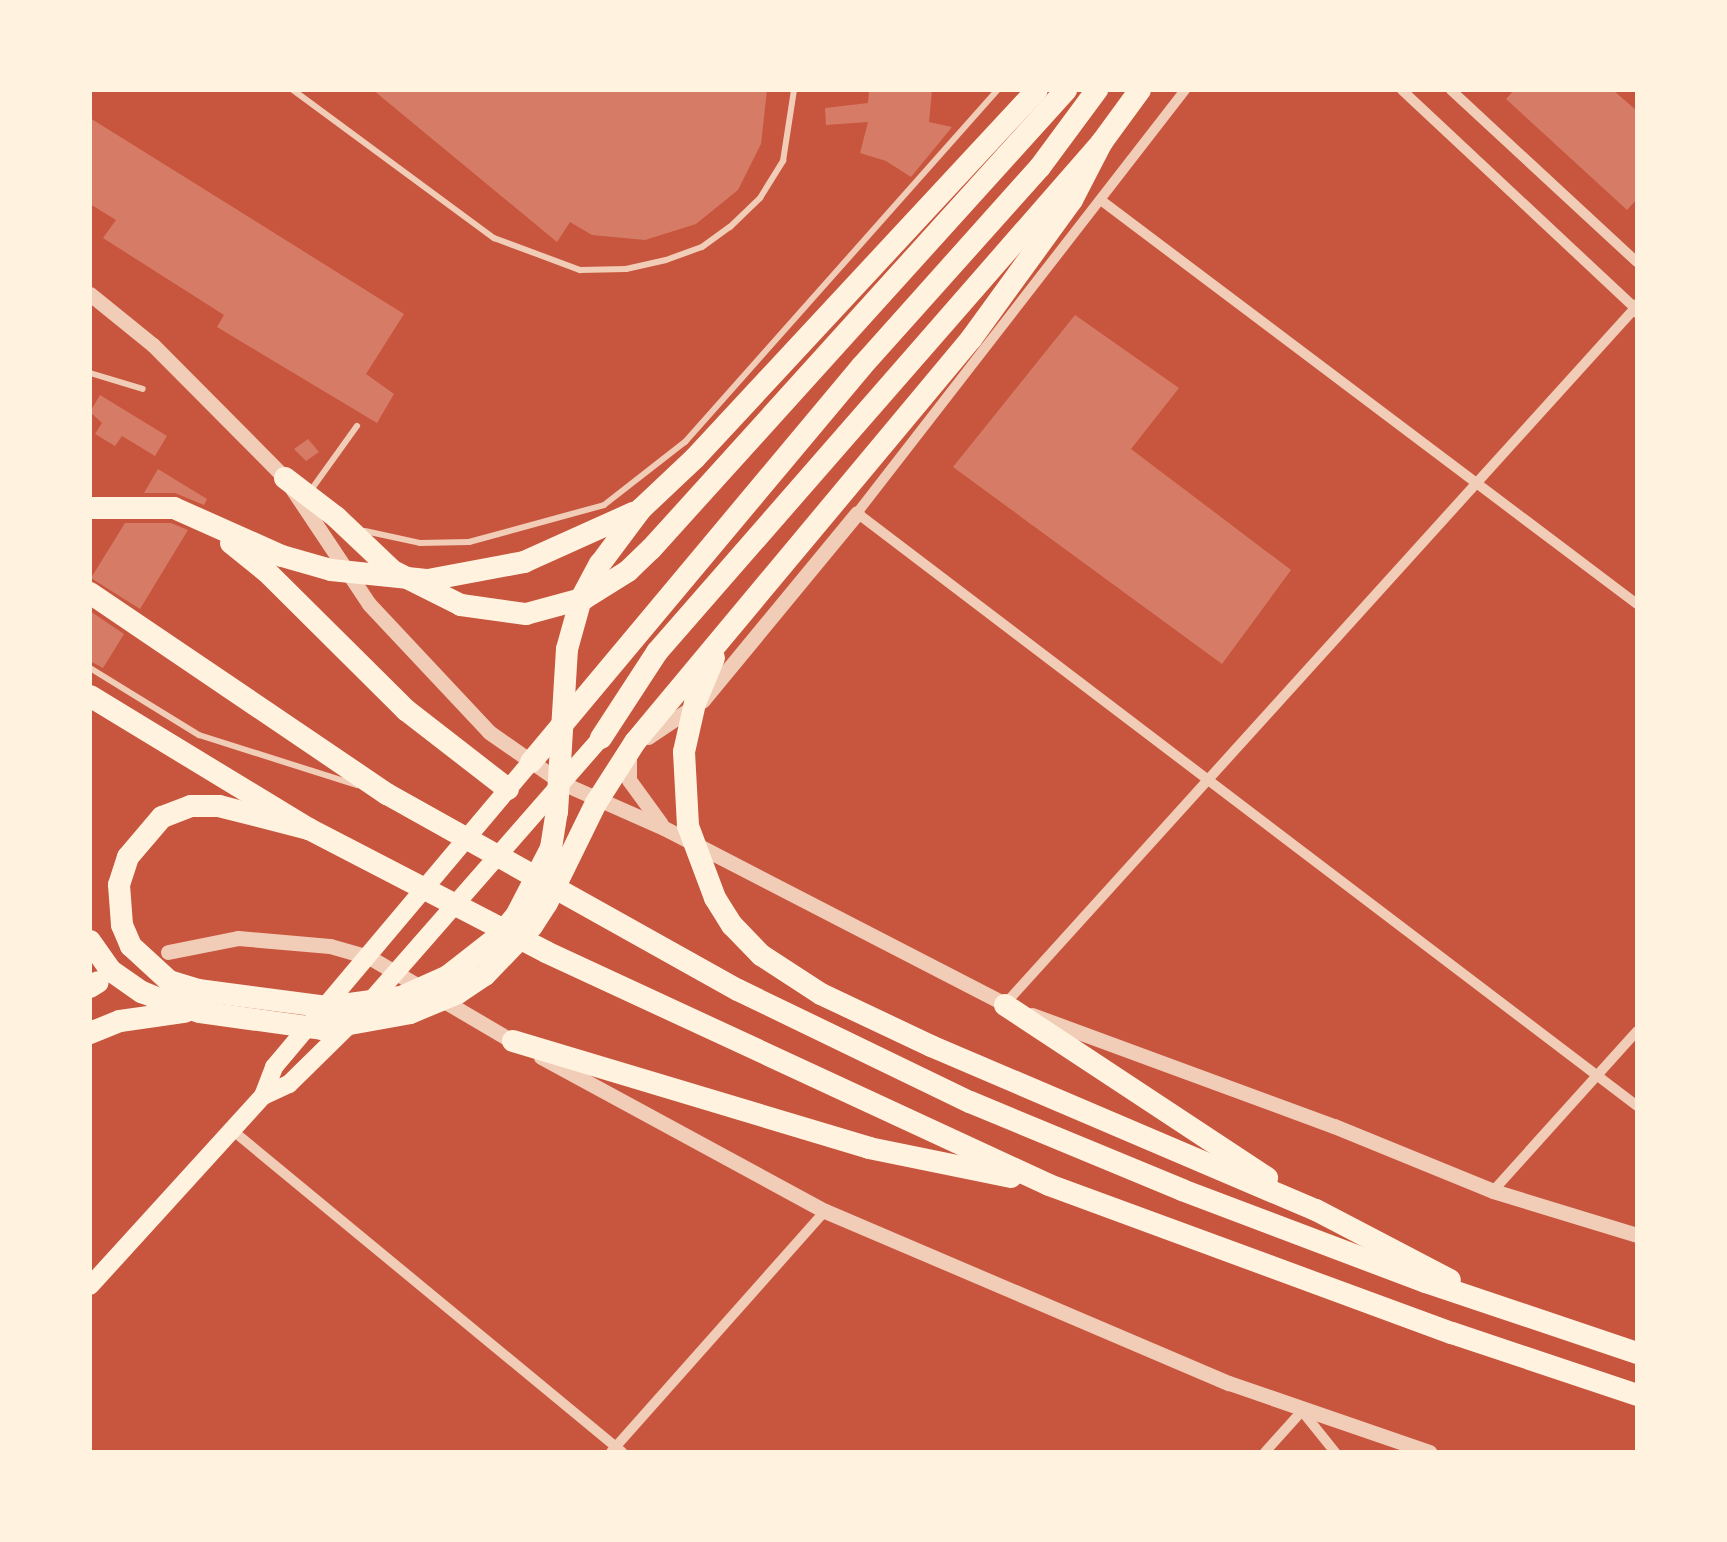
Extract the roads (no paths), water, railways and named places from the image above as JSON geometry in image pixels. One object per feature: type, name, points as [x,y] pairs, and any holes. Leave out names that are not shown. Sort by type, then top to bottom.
[{"type":"highway","points":[[285,478],[336,517],[393,571],[472,608],[526,614],[557,609],[596,592],[652,549],[1066,90]]},
{"type":"highway","points":[[532,762],[862,366],[1040,167],[1097,90]]},
{"type":"highway","points":[[601,738],[657,652],[1102,142],[1140,90]]},
{"type":"highway","points":[[90,1032],[120,1021],[198,1005],[291,1006],[400,997],[448,976],[498,936],[516,916],[550,848],[557,812],[562,678],[582,598],[635,517],[695,458],[1033,93]]},
{"type":"highway","points":[[90,940],[110,970],[142,992],[322,1029],[370,1023],[458,993],[486,974],[522,938],[547,904],[596,803],[635,742],[742,608],[926,394],[1072,200],[1102,142]]},
{"type":"highway","points":[[90,508],[174,508],[282,556],[330,570],[390,579],[459,576],[524,562],[635,517]]},
{"type":"highway","points":[[211,527],[267,572],[406,710],[508,789]]},
{"type":"highway","points":[[90,593],[391,796],[578,904],[738,990],[970,1102],[1182,1190],[1637,1353]]},
{"type":"highway","points":[[742,608],[708,669],[684,752],[683,795],[695,852],[732,926],[787,975],[821,994],[932,1046],[1316,1210],[1492,1304]]},
{"type":"highway","points":[[90,696],[309,829],[546,952],[1049,1185],[1452,1333],[1637,1395]]},
{"type":"highway","points":[[198,1005],[131,946],[122,925],[120,886],[128,857],[142,836],[162,818],[192,806],[246,812],[309,829]]},
{"type":"highway","points":[[1005,1004],[1316,1210]]},
{"type":"highway","points":[[513,1041],[870,1148],[1049,1185]]},
{"type":"main road","points":[[263,1096],[289,1084],[396,973],[601,738]]},
{"type":"main road","points":[[90,1286],[263,1096],[274,1067],[532,762]]},
{"type":"street","points":[[664,828],[629,780],[628,758],[658,729],[679,720],[704,700],[1102,201],[1184,90]]},
{"type":"street","points":[[1005,1004],[1636,308],[1402,90]]},
{"type":"street","points":[[1452,90],[1637,262]]},
{"type":"street","points":[[1102,201],[1637,604]]},
{"type":"street","points":[[93,302],[153,345],[285,478],[370,604],[488,732],[562,783],[664,828],[1005,1004],[1334,1126],[1493,1191],[1637,1235]]},
{"type":"street","points":[[857,512],[1637,1106]]},
{"type":"street","points":[[601,738],[628,758]]},
{"type":"street","points":[[168,952],[238,938],[330,946],[368,957],[824,1211],[1302,1411],[1428,1452]]},
{"type":"street","points":[[1493,1191],[1637,1031]]},
{"type":"street","points":[[232,1130],[616,1450],[824,1211]]},
{"type":"street","points":[[1264,1452],[1302,1411]]},
{"type":"street","points":[[1302,1411],[1334,1452]]},
{"type":"lane","points":[[293,90],[494,238],[539,258],[580,270],[626,269],[666,260],[702,247],[730,227],[760,198],[783,161],[794,90]]},
{"type":"lane","points":[[336,517],[375,536],[420,543],[469,542],[604,505],[686,442],[997,90]]},
{"type":"lane","points":[[90,373],[143,389]]},
{"type":"lane","points":[[307,495],[358,426]]},
{"type":"lane","points":[[90,668],[199,735],[391,796]]}]
